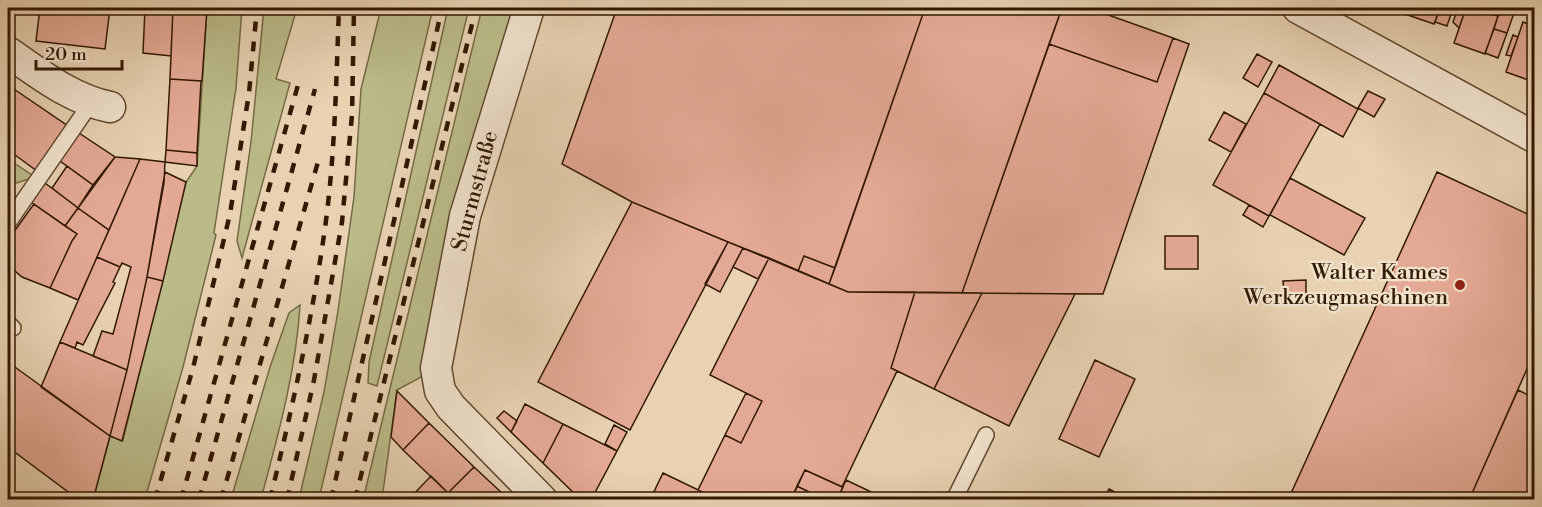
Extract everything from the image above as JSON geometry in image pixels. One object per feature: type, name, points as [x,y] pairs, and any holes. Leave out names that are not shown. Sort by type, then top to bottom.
[{"type":"street","name":"Sturmstraße","points":[[529,8],[465,216],[437,356],[436,377],[440,391],[450,407],[542,500]]},
{"type":"street","points":[[1298,8],[1534,137]]},
{"type":"street","points":[[8,52],[59,86],[100,105]]},
{"type":"lane","points":[[8,223],[100,105]]},
{"type":"lane","points":[[954,500],[986,435]]},
{"type":"green space","points":[[207,8],[242,8],[236,88],[214,233],[216,235],[183,367],[145,499],[93,500],[110,436],[123,440],[186,182],[197,166]]},
{"type":"green space","points":[[264,8],[297,8],[276,79],[290,83],[242,258],[237,241],[251,142]]},
{"type":"green space","points":[[381,8],[433,8],[319,499],[299,499],[324,392],[338,311],[354,197],[361,89]]},
{"type":"green space","points":[[448,8],[469,8],[377,386],[368,383],[369,362]]},
{"type":"green space","points":[[482,8],[518,8],[423,376],[397,390],[382,499],[363,500]]},
{"type":"green space","points":[[8,159],[35,177],[10,185],[8,189]]},
{"type":"green space","points":[[300,305],[295,355],[280,427],[261,499],[231,499],[270,367],[289,313]]},
{"type":"building","points":[[40,8],[110,8],[105,49],[36,41]]},
{"type":"building","points":[[145,8],[173,8],[171,56],[143,53]]},
{"type":"building","points":[[173,8],[207,8],[202,81],[170,79]]},
{"type":"building","points":[[617,8],[925,8],[835,268],[804,256],[798,271],[632,202],[562,164]]},
{"type":"building","points":[[925,8],[1062,8],[962,293],[848,292],[829,284]]},
{"type":"building","points":[[1062,8],[1089,8],[1173,38],[1157,82],[1049,44]]},
{"type":"building","points":[[1404,8],[1440,8],[1434,24],[1402,13]]},
{"type":"building","points":[[1440,8],[1453,8],[1447,26],[1435,22]]},
{"type":"building","points":[[1458,8],[1466,8],[1459,28],[1453,22]]},
{"type":"building","points":[[1466,8],[1498,16],[1485,54],[1454,43]]},
{"type":"building","points":[[1471,8],[1494,8],[1491,14]]},
{"type":"building","points":[[1505,12],[1514,13],[1507,33],[1494,29],[1498,16]]},
{"type":"building","points":[[1532,12],[1534,13],[1534,26],[1528,24]]},
{"type":"building","points":[[1523,22],[1534,26],[1534,82],[1506,72]]},
{"type":"building","points":[[1494,29],[1507,33],[1498,58],[1485,53]]},
{"type":"building","points":[[1513,35],[1518,37],[1511,56],[1506,55]]},
{"type":"building","points":[[1173,38],[1189,44],[1103,294],[962,293],[1049,44],[1157,82]]},
{"type":"building","points":[[1257,54],[1272,62],[1258,87],[1243,78]]},
{"type":"building","points":[[1279,65],[1358,109],[1343,137],[1264,93]]},
{"type":"building","points":[[170,79],[201,81],[197,153],[166,150]]},
{"type":"building","points":[[8,85],[68,126],[37,171],[15,155],[12,160],[8,156]]},
{"type":"building","points":[[1368,91],[1385,99],[1374,117],[1358,108]]},
{"type":"building","points":[[1264,93],[1320,124],[1269,216],[1213,185]]},
{"type":"building","points":[[1224,112],[1246,124],[1231,152],[1209,140]]},
{"type":"building","points":[[79,133],[115,157],[93,185],[60,161]]},
{"type":"building","points":[[166,150],[197,153],[197,166],[165,162]]},
{"type":"building","points":[[115,157],[140,159],[109,230],[78,208]]},
{"type":"building","points":[[140,159],[165,162],[164,183],[127,370],[93,356],[102,331],[113,334],[131,267],[122,263],[120,267],[97,257]]},
{"type":"building","points":[[67,166],[93,185],[78,208],[52,188]]},
{"type":"building","points":[[165,172],[186,182],[163,281],[147,277]]},
{"type":"building","name":"Walter Kames Werkzeugmaschinen","points":[[1437,172],[1534,217],[1534,353],[1469,500],[1288,500]]},
{"type":"building","points":[[1290,178],[1365,218],[1344,255],[1270,215]]},
{"type":"building","points":[[45,183],[78,208],[65,226],[31,202]]},
{"type":"building","points":[[632,202],[728,242],[630,430],[538,382]]},
{"type":"building","points":[[34,204],[77,234],[50,288],[22,277],[8,265],[8,240]]},
{"type":"building","points":[[1249,205],[1269,216],[1263,227],[1243,215]]},
{"type":"building","points":[[78,208],[109,230],[78,300],[50,288],[77,234],[65,226]]},
{"type":"building","points":[[1165,236],[1198,236],[1198,269],[1165,269]]},
{"type":"building","points":[[728,242],[743,248],[720,292],[705,284]]},
{"type":"building","points":[[743,248],[769,258],[758,279],[733,267]]},
{"type":"building","points":[[804,256],[835,268],[829,284],[798,271]]},
{"type":"building","points":[[97,257],[120,267],[113,282],[115,283],[83,345],[77,342],[75,348],[60,342]]},
{"type":"building","points":[[769,258],[848,292],[915,292],[891,368],[897,371],[842,487],[805,470],[791,500],[718,500],[698,490],[725,435],[741,443],[762,401],[710,375]]},
{"type":"building","points":[[147,277],[163,281],[122,441],[110,436]]},
{"type":"building","points":[[1306,280],[1306,295],[1284,295],[1283,281]]},
{"type":"building","points":[[915,292],[982,293],[934,389],[891,368]]},
{"type":"building","points":[[982,293],[1075,294],[1009,426],[934,389]]},
{"type":"building","points":[[60,342],[127,370],[110,436],[41,387]]},
{"type":"building","points":[[1095,360],[1135,379],[1099,457],[1059,439]]},
{"type":"building","points":[[8,362],[110,436],[93,500],[79,500],[8,447]]},
{"type":"building","points":[[1518,390],[1534,398],[1534,500],[1469,500]]},
{"type":"building","points":[[397,391],[429,423],[403,450],[391,437]]},
{"type":"building","points":[[746,393],[762,401],[741,443],[725,435]]},
{"type":"building","points":[[525,404],[563,424],[543,463],[511,432]]},
{"type":"building","points":[[504,411],[517,421],[511,432],[497,418]]},
{"type":"building","points":[[429,423],[474,467],[448,493],[403,450]]},
{"type":"building","points":[[563,424],[617,451],[591,500],[581,500],[543,463]]},
{"type":"building","points":[[614,425],[627,432],[617,451],[605,444]]},
{"type":"building","points":[[474,467],[503,494],[498,500],[455,500],[448,493]]},
{"type":"building","points":[[805,470],[843,487],[837,500],[825,500],[797,486]]},
{"type":"building","points":[[663,473],[715,498],[717,500],[650,500]]},
{"type":"building","points":[[431,476],[455,500],[408,500]]},
{"type":"building","points":[[846,480],[880,496],[878,500],[837,500]]},
{"type":"building","points":[[797,486],[825,500],[791,500]]},
{"type":"building","points":[[1109,489],[1130,500],[1103,500]]},
{"type":"railway","points":[[155,500],[193,368],[230,214],[249,93],[257,8]]},
{"type":"railway","points":[[270,500],[307,335],[328,207],[333,150],[339,8]]},
{"type":"railway","points":[[287,500],[314,380],[342,222],[352,115],[354,8]]},
{"type":"railway","points":[[331,500],[442,8]]},
{"type":"railway","points":[[355,500],[476,8]]},
{"type":"railway","points":[[181,500],[298,85]]},
{"type":"railway","points":[[199,500],[315,89]]},
{"type":"railway","points":[[221,500],[320,155]]},
{"type":"place","name":"Walter Kames Werkzeugmaschinen","points":[[1460,285]]}]
